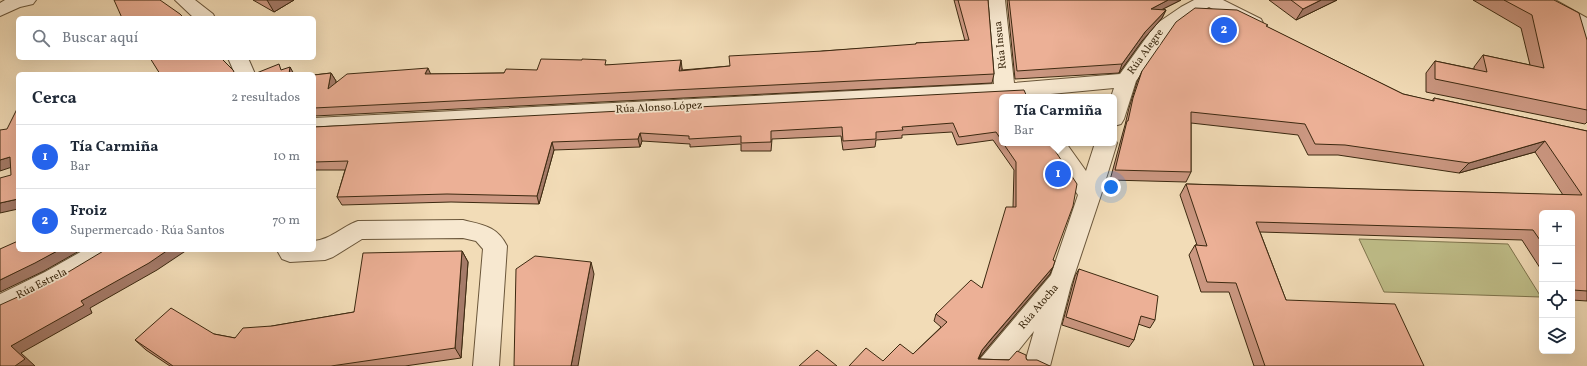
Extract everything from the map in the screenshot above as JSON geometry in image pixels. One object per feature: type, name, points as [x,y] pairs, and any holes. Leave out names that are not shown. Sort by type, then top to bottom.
[{"type":"street","points":[[0,10],[14,3],[27,0]]},
{"type":"street","points":[[184,0],[204,16]]},
{"type":"street","name":"Rúa Insua","points":[[996,0],[1016,92]]},
{"type":"street","points":[[1208,0],[1272,32]]},
{"type":"street","name":"Rúa Alegre","points":[[1117,109],[1126,80],[1163,28],[1187,11],[1208,0]]},
{"type":"street","points":[[1541,0],[1582,23],[1587,38]]},
{"type":"street","points":[[239,60],[244,72]]},
{"type":"street","name":"Rúa Alonso López","points":[[316,126],[1016,92],[1126,80]]},
{"type":"street","points":[[1057,146],[1090,195]]},
{"type":"street","name":"Rúa Atocha","points":[[990,366],[1061,280],[1105,146]]},
{"type":"street","points":[[316,251],[325,250],[358,230],[463,229],[483,234],[495,246],[486,366]]},
{"type":"street","name":"Rúa Estrela","points":[[0,306],[54,279],[101,252]]},
{"type":"street","points":[[1037,366],[1061,280]]},
{"type":"shaded area","points":[[1359,239],[1508,244],[1539,294],[1539,297],[1384,292]]},
{"type":"building","points":[[114,0],[160,0],[182,16],[121,16]]},
{"type":"building","points":[[958,0],[988,0],[994,74],[316,108],[316,75],[331,73],[328,89],[347,74],[428,68],[425,74],[504,73],[506,69],[537,70],[541,59],[606,60],[605,65],[681,60],[679,71],[730,66],[729,56],[823,51],[969,40]]},
{"type":"building","points":[[1009,0],[1168,0],[1151,9],[1166,10],[1145,32],[1122,64],[1017,71]]},
{"type":"building","points":[[1291,0],[1321,0],[1303,9]]},
{"type":"building","points":[[1504,0],[1554,0],[1579,13],[1587,40],[1587,110],[1435,79],[1435,61],[1487,72],[1483,55],[1544,68],[1532,15]]},
{"type":"building","points":[[1195,8],[1237,10],[1403,94],[1434,101],[1434,98],[1587,131],[1587,291],[1575,290],[1575,210],[1539,210],[1539,239],[1533,230],[1256,222],[1286,300],[1395,304],[1424,366],[1265,366],[1236,283],[1207,282],[1195,245],[1207,246],[1186,184],[1582,195],[1545,141],[1469,163],[1345,145],[1315,144],[1305,124],[1191,112],[1191,172],[1115,170],[1133,98],[1142,71],[1176,22]]},
{"type":"building","points":[[151,60],[223,60],[234,72],[159,72]]},
{"type":"building","points":[[279,64],[281,70],[290,67],[289,72],[259,72]]},
{"type":"building","points":[[1024,90],[1026,94],[999,94],[999,136],[996,132],[959,137],[953,123],[902,127],[903,130],[876,132],[876,139],[843,141],[842,127],[771,131],[771,142],[741,143],[741,136],[689,139],[689,136],[640,133],[638,139],[552,142],[537,196],[447,194],[337,197],[348,161],[316,162],[316,127]]},
{"type":"building","points":[[16,111],[16,199],[0,203],[0,178],[11,175],[10,157],[0,160],[0,130],[7,129]]},
{"type":"building","points":[[1005,146],[1052,146],[1077,184],[1073,206],[1053,260],[1055,261],[1053,267],[982,350],[978,359],[1009,360],[1017,351],[1026,355],[1027,360],[1037,360],[1050,366],[849,366],[866,348],[883,361],[900,344],[913,354],[947,322],[936,314],[971,280],[982,288],[1006,207],[1016,207],[1016,162]]},
{"type":"building","points":[[16,242],[16,252],[55,252],[0,280],[0,249]]},
{"type":"building","points":[[462,251],[455,348],[331,366],[173,366],[135,340],[171,308],[214,334],[235,338],[243,328],[272,326],[354,312],[363,253]]},
{"type":"building","points":[[102,252],[165,252],[149,263],[81,301],[84,305],[11,346],[25,359],[15,366],[0,366],[0,305],[55,280]]},
{"type":"building","points":[[535,256],[591,262],[571,366],[514,366],[516,269]]},
{"type":"building","points":[[1079,269],[1158,296],[1155,320],[1141,316],[1134,340],[1066,317]]},
{"type":"building","points":[[817,350],[837,366],[799,366]]},
{"type":"place","name":"Froiz","points":[[1224,30]]},
{"type":"place","name":"Tía Carmiña","points":[[1058,174]]}]
